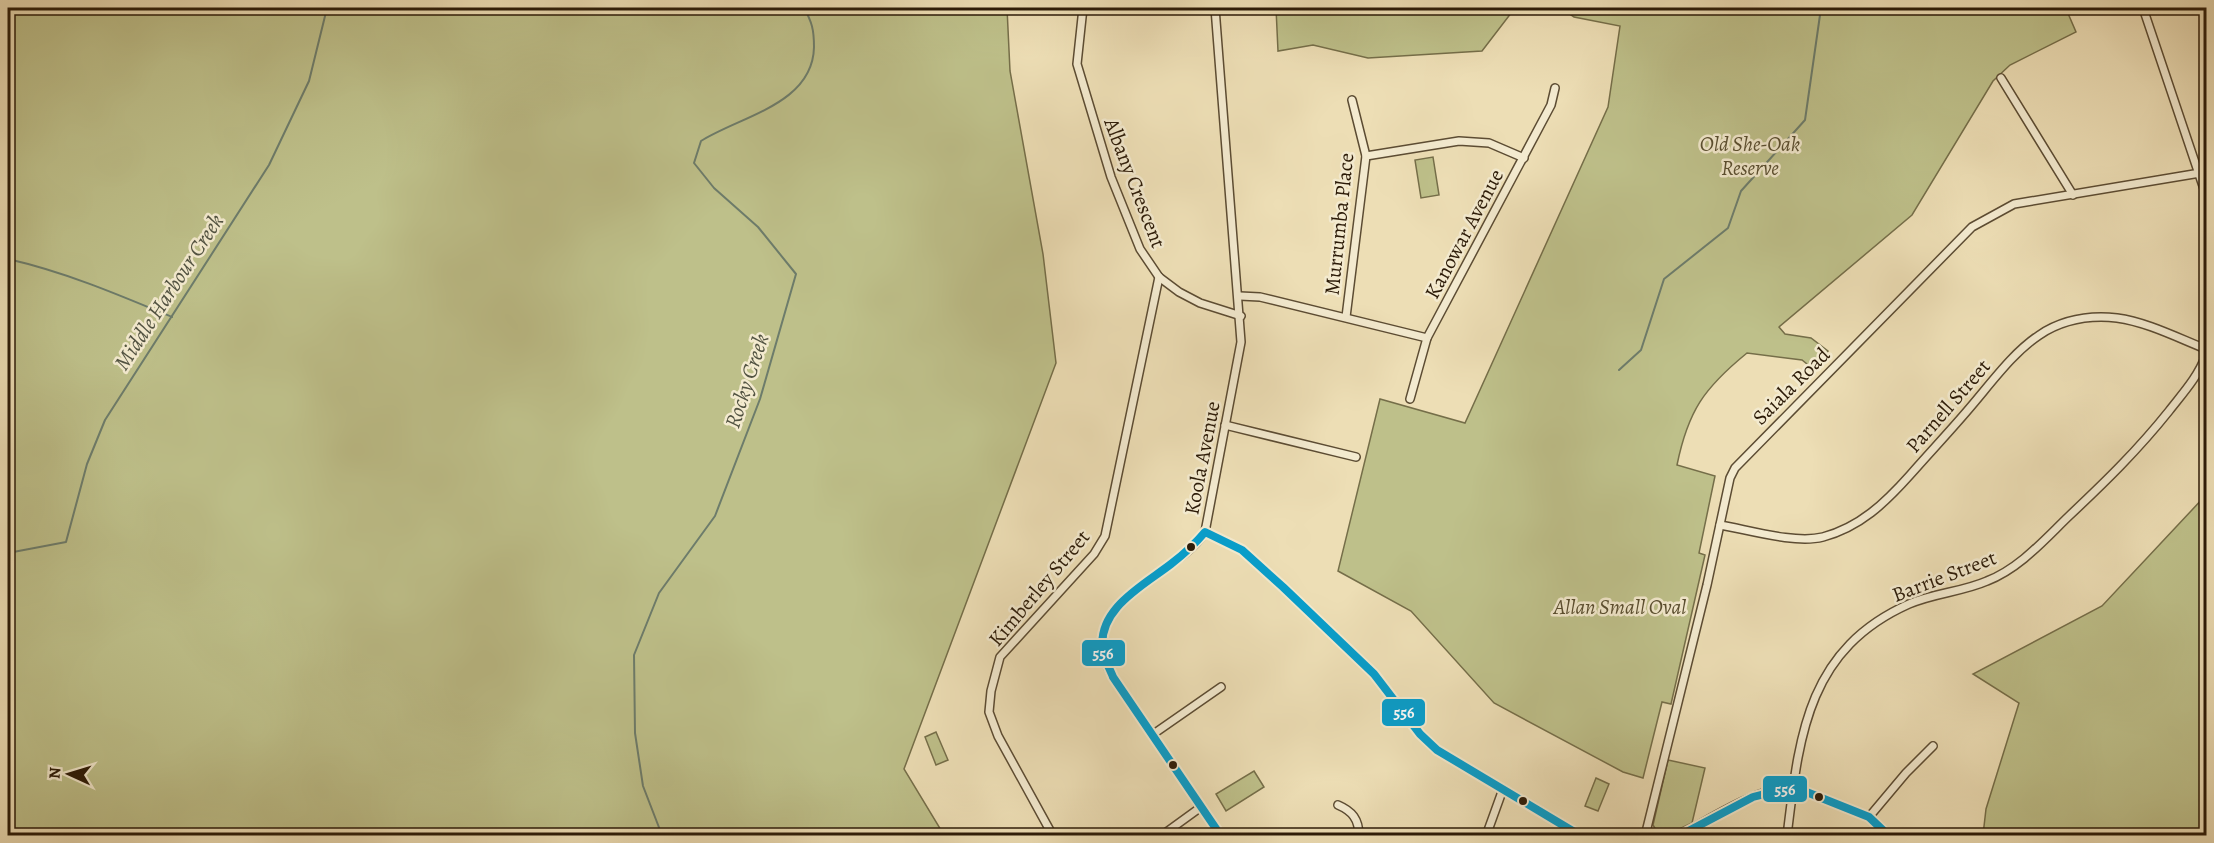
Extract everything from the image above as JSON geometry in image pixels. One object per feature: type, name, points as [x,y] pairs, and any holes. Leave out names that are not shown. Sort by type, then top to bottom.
[{"type":"street","name":"Albany Crescent","points":[[1083,8],[1077,64],[1111,177],[1140,249],[1159,277],[1200,303],[1241,316]]},
{"type":"street","name":"Koola Avenue","points":[[1215,8],[1240,296],[1241,342],[1205,532],[1191,550],[1120,602],[1112,612],[1103,637],[1105,663],[1221,836]]},
{"type":"street","points":[[2143,8],[2206,195]]},
{"type":"street","points":[[2001,78],[2073,195]]},
{"type":"street","name":"Kanowar Avenue","points":[[1410,399],[1427,338],[1551,105],[1554,88]]},
{"type":"street","name":"Murrumba Place","points":[[1346,317],[1366,156],[1352,100]]},
{"type":"street","points":[[1366,156],[1459,141],[1489,143],[1524,158]]},
{"type":"street","name":"Saiala Road","points":[[1645,836],[1730,478],[1735,468],[1972,227],[2014,204],[2200,173]]},
{"type":"street","name":"Kimberley Street","points":[[1053,836],[998,736],[989,712],[991,691],[1000,657],[1094,554],[1105,536],[1159,277]]},
{"type":"street","points":[[1240,296],[1260,297],[1427,338]]},
{"type":"street","name":"Parnell Street","points":[[1720,525],[1788,537],[1821,537],[1856,525],[1886,503],[2000,369],[2033,337],[2051,327],[2074,319],[2114,318],[2137,322],[2206,349]]},
{"type":"street","name":"Barrie Street","points":[[1787,836],[1800,740],[1808,713],[1830,668],[1851,645],[1882,620],[1909,604],[1987,581],[2019,563],[2134,454],[2199,373],[2206,355]]},
{"type":"street","points":[[1225,424],[1356,457]]},
{"type":"street","points":[[1205,532],[1242,550],[1283,587],[1374,674],[1420,734],[1437,750],[1582,836]]},
{"type":"street","points":[[1152,735],[1221,687]]},
{"type":"street","points":[[1869,817],[1933,746]]},
{"type":"street","points":[[1678,836],[1762,793],[1793,788],[1869,817],[1890,836]]},
{"type":"street","points":[[1486,836],[1503,789]]},
{"type":"street","points":[[1338,805],[1349,810],[1359,823],[1359,836]]},
{"type":"street","points":[[1161,836],[1201,807]]},
{"type":"green space","points":[[8,8],[1007,8],[1010,71],[1043,254],[1056,363],[904,769],[944,835],[8,835]]},
{"type":"green space","points":[[1276,8],[1515,8],[1482,51],[1368,58],[1313,45],[1278,51]]},
{"type":"green space","name":"Old She-Oak Reserve","points":[[1561,8],[2069,8],[2067,11],[2076,32],[2010,65],[1993,81],[1912,215],[1779,327],[1785,334],[1811,338],[1828,351],[1812,368],[1802,360],[1747,353],[1719,378],[1700,402],[1681,446],[1677,465],[1715,476],[1699,553],[1705,555],[1671,704],[1662,702],[1643,778],[1623,772],[1494,703],[1411,611],[1338,571],[1380,399],[1465,423],[1608,107],[1620,26],[1574,17]]},
{"type":"green space","points":[[1433,157],[1439,195],[1421,198],[1415,160]]},
{"type":"green space","points":[[2206,495],[2206,835],[1983,835],[1986,809],[2019,703],[1973,674],[2102,606]]},
{"type":"green space","points":[[936,732],[948,760],[936,765],[925,737]]},
{"type":"green space","points":[[1668,760],[1705,768],[1692,823],[1667,835],[1659,835],[1653,825]]},
{"type":"green space","points":[[1254,771],[1264,787],[1226,811],[1216,794]]},
{"type":"green space","points":[[1596,778],[1609,784],[1598,811],[1585,806]]},
{"type":"waterway","name":"Middle Harbour Creek","points":[[8,553],[66,542],[87,464],[105,420],[269,165],[309,81],[327,8]]},
{"type":"waterway","name":"Rocky Creek","points":[[671,836],[660,830],[643,786],[635,733],[634,655],[659,593],[715,516],[760,399],[796,274],[758,227],[714,188],[694,163],[701,141],[772,106],[802,82],[810,66],[814,47],[812,26],[804,8]]},
{"type":"waterway","points":[[1619,370],[1641,350],[1664,279],[1728,228],[1741,191],[1805,120],[1821,8]]},
{"type":"waterway","points":[[8,259],[70,277],[172,317]]},
{"type":"transit line","name":"556","points":[[1221,836],[1113,677],[1103,651],[1103,636],[1114,611],[1136,590],[1185,553],[1205,532],[1242,550],[1283,587],[1374,674],[1420,734],[1437,750],[1581,836]]},
{"type":"transit line","name":"556","points":[[1679,836],[1753,797],[1784,789],[1799,789],[1869,817],[1889,836]]},
{"type":"park label","name":"Allan Small Oval","points":[[1620,607]]}]
